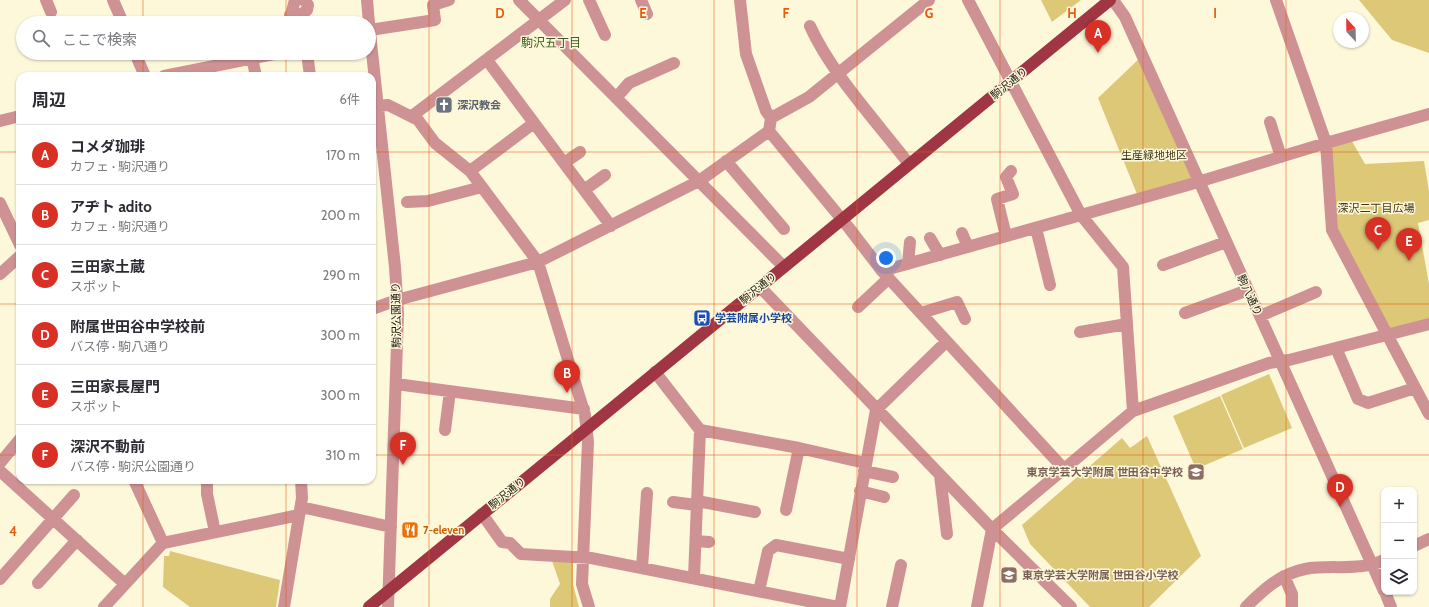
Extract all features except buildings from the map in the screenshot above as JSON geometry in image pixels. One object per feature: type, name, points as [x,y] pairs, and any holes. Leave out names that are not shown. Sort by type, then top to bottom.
[{"type":"main road","name":"駒沢通り","points":[[369,607],[909,164],[1112,0]]},
{"type":"street","points":[[46,0],[51,12]]},
{"type":"street","points":[[113,0],[120,16]]},
{"type":"street","points":[[290,16],[295,0]]},
{"type":"street","points":[[297,16],[307,10],[308,5],[304,0]]},
{"type":"street","name":"駒沢公園通り","points":[[366,0],[368,16]]},
{"type":"street","points":[[376,29],[435,20],[433,5],[449,0]]},
{"type":"street","points":[[519,0],[784,267]]},
{"type":"street","points":[[412,116],[565,0]]},
{"type":"street","points":[[589,0],[605,35]]},
{"type":"street","points":[[641,0],[647,14]]},
{"type":"street","points":[[376,308],[397,300],[538,262],[699,181],[769,131],[771,118],[766,111],[746,54],[740,0]]},
{"type":"street","points":[[771,118],[809,97],[929,0]]},
{"type":"street","points":[[968,0],[1081,215],[1123,267],[1133,411]]},
{"type":"street","name":"駒八通り","points":[[1112,0],[1125,17],[1381,585]]},
{"type":"street","points":[[1276,0],[1326,143],[1332,230],[1429,414]]},
{"type":"street","points":[[810,26],[818,43],[839,73],[909,164]]},
{"type":"street","points":[[138,60],[143,72]]},
{"type":"street","points":[[184,72],[242,60]]},
{"type":"street","points":[[252,60],[255,72]]},
{"type":"street","points":[[308,60],[309,72]]},
{"type":"street","name":"駒沢公園通り","points":[[373,60],[374,72]]},
{"type":"street","points":[[487,60],[611,226]]},
{"type":"street","points":[[616,98],[629,83],[674,63]]},
{"type":"street","name":"駒沢公園通り","points":[[376,89],[378,106],[378,164],[397,300],[396,384],[388,607]]},
{"type":"street","points":[[378,106],[388,105],[418,120],[435,143],[470,171],[538,262],[584,409],[587,429],[582,584],[589,607]]},
{"type":"street","points":[[858,307],[886,275],[908,264],[1199,182],[1326,143],[1429,114]]},
{"type":"street","points":[[0,121],[16,117]]},
{"type":"street","points":[[1270,122],[1281,157]]},
{"type":"street","points":[[470,171],[534,123]]},
{"type":"street","points":[[769,131],[886,275],[1064,469]]},
{"type":"street","points":[[564,163],[580,152]]},
{"type":"street","points":[[726,162],[784,229]]},
{"type":"street","points":[[1006,236],[996,199],[1013,194],[1006,177],[1011,171]]},
{"type":"street","points":[[584,190],[605,175]]},
{"type":"street","points":[[407,202],[428,201],[482,187]]},
{"type":"street","points":[[0,203],[16,236]]},
{"type":"street","points":[[1036,228],[1050,285]]},
{"type":"street","points":[[962,233],[968,247]]},
{"type":"street","points":[[930,238],[940,255]]},
{"type":"street","points":[[908,264],[910,242]]},
{"type":"street","points":[[1163,266],[1226,242]]},
{"type":"street","points":[[0,274],[16,260]]},
{"type":"street","points":[[760,287],[876,410],[992,529],[1071,607]]},
{"type":"street","points":[[1185,313],[1248,290]]},
{"type":"street","points":[[1260,316],[1316,292]]},
{"type":"street","points":[[921,314],[957,302],[965,319]]},
{"type":"street","points":[[1080,332],[1127,324]]},
{"type":"street","points":[[977,607],[992,529],[1133,411],[1269,363],[1336,348],[1429,324]]},
{"type":"street","points":[[482,514],[502,542],[510,543],[522,554],[584,557],[694,577],[839,607],[849,559],[864,467],[876,410],[946,342]]},
{"type":"street","points":[[1336,348],[1358,399],[1368,403],[1415,388]]},
{"type":"street","points":[[655,372],[700,430],[694,577]]},
{"type":"street","points":[[396,384],[584,409]]},
{"type":"street","points":[[445,430],[450,391]]},
{"type":"street","points":[[700,430],[798,448],[893,476]]},
{"type":"street","points":[[0,463],[16,444]]},
{"type":"street","points":[[786,510],[798,448]]},
{"type":"street","points":[[0,471],[125,584]]},
{"type":"street","points":[[940,475],[947,534]]},
{"type":"street","points":[[136,484],[163,543]]},
{"type":"street","points":[[207,484],[207,494],[215,532]]},
{"type":"street","points":[[284,607],[300,511],[301,484]]},
{"type":"street","points":[[860,491],[884,497]]},
{"type":"street","points":[[642,568],[647,493]]},
{"type":"street","points":[[0,579],[74,495]]},
{"type":"street","points":[[673,502],[696,503],[755,512]]},
{"type":"street","points":[[104,607],[163,543],[300,511],[390,527]]},
{"type":"street","points":[[1417,545],[1429,539]]},
{"type":"street","points":[[38,583],[77,540]]},
{"type":"street","points":[[696,541],[709,542]]},
{"type":"street","points":[[759,591],[768,551],[776,545],[849,559]]},
{"type":"street","points":[[1246,607],[1267,586],[1284,576],[1305,569],[1372,566],[1381,562]]},
{"type":"street","points":[[892,607],[901,565]]},
{"type":"street","points":[[1284,576],[1292,594],[1292,607]]},
{"type":"street","name":"駒八通り","points":[[1386,595],[1391,607]]},
{"type":"green space","points":[[1041,0],[1081,0],[1052,22]]},
{"type":"green space","points":[[1359,0],[1429,0],[1429,53],[1392,40]]},
{"type":"green space","name":"生産緑地地区","points":[[1142,56],[1199,182],[1139,199],[1098,98]]},
{"type":"green space","name":"深沢二丁目広場","points":[[1349,136],[1365,164],[1424,161],[1429,191],[1429,220],[1418,223],[1429,284],[1429,324],[1386,333],[1332,230],[1326,143]]},
{"type":"green space","points":[[1269,374],[1292,428],[1244,448],[1221,395]]},
{"type":"green space","points":[[1220,396],[1243,449],[1196,469],[1173,416]]},
{"type":"green space","points":[[1147,436],[1201,556],[1149,607],[1090,607],[1030,544],[1022,525],[1122,438],[1130,448]]},
{"type":"green space","points":[[170,551],[280,580],[276,607],[190,607],[163,587],[164,556],[169,556]]},
{"type":"green space","points":[[552,561],[573,562],[573,584],[579,607],[550,607],[550,599],[560,584]]},
{"type":"place","name":"コメダ珈琲","points":[[1098,53]]},
{"type":"place","name":"深沢教会","points":[[444,105]]},
{"type":"place","name":"三田家土蔵","points":[[1378,250]]},
{"type":"place","name":"三田家長屋門","points":[[1409,261]]},
{"type":"place","name":"学芸附属小学校","points":[[702,318]]},
{"type":"place","name":"アヂト adito","points":[[567,393]]},
{"type":"place","name":"深沢不動前","points":[[403,465]]},
{"type":"place","name":"東京学芸大学附属 世田谷中学校","points":[[1196,472]]},
{"type":"place","name":"附属世田谷中学校前","points":[[1340,507]]},
{"type":"place","name":"7-eleven","points":[[410,530]]},
{"type":"place","name":"東京学芸大学附属 世田谷小学校","points":[[1009,575]]},
{"type":"district","name":"駒沢五丁目","points":[[551,42]]}]
